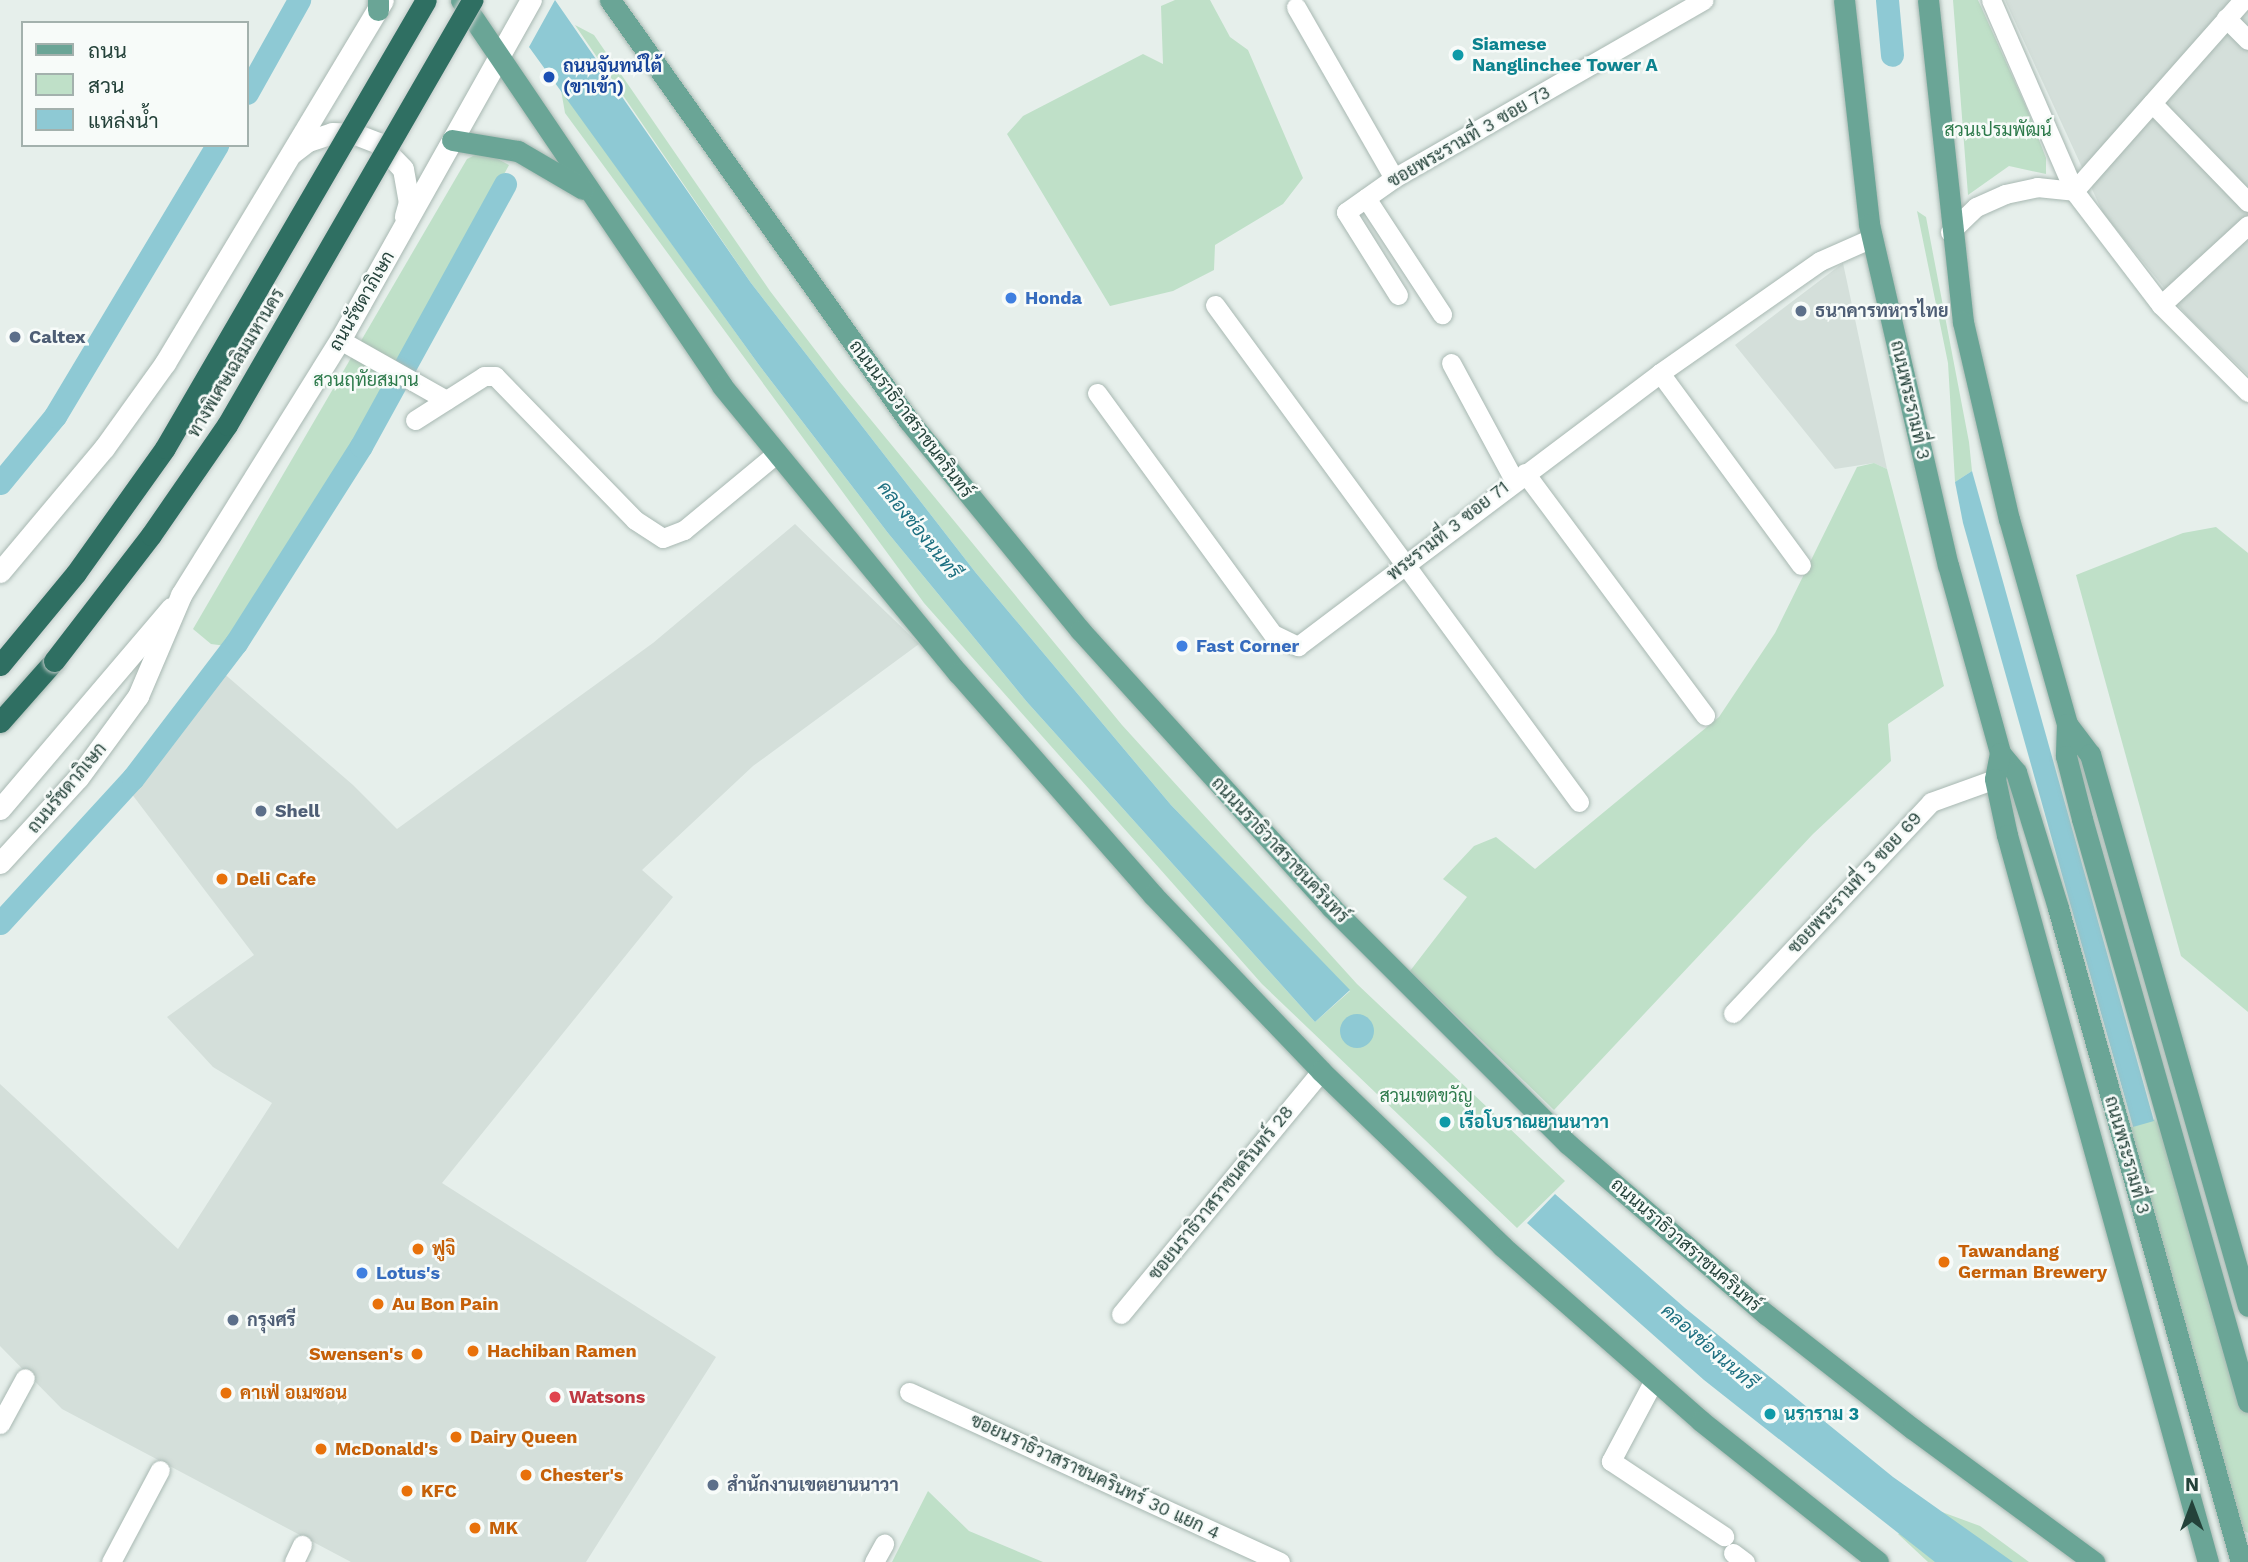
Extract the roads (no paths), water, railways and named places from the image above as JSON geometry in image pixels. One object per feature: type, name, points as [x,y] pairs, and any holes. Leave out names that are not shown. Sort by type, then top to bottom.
[{"type":"highway","name":"ทางพิเศษเฉลิมมหานคร","points":[[0,665],[76,573],[165,448],[426,0]]},
{"type":"highway","name":"ทางพิเศษเฉลิมมหานคร","points":[[0,722],[103,600],[228,425],[472,0]]},
{"type":"main road","points":[[461,0],[722,386],[776,454],[1074,807],[1321,1071],[1502,1246],[1654,1380],[1878,1562]]},
{"type":"main road","name":"ถนนรัชดาภิเษก","points":[[0,809],[181,595],[340,340],[531,0]]},
{"type":"main road","name":"ถนนนราธิวาสราชนครินทร์","points":[[610,0],[917,431],[1080,630],[1331,907],[1568,1143],[1757,1306],[1891,1413],[2094,1562]]},
{"type":"main road","name":"ถนนพระรามที่ 3","points":[[1844,0],[1857,141],[1872,238],[1946,555],[2000,753],[2016,772],[2058,908],[2241,1562]]},
{"type":"main road","points":[[1928,0],[1950,232],[1963,322],[2009,519],[2067,724],[2066,756],[2248,1402]]},
{"type":"main road","points":[[0,572],[104,448],[165,363],[379,3]]},
{"type":"main road","points":[[281,165],[297,147],[319,136],[343,132],[377,143],[397,160],[408,186],[409,202],[399,238]]},
{"type":"main road","points":[[452,139],[518,151],[591,194]]},
{"type":"main road","name":"ถนนรัชดาภิเษก","points":[[0,863],[78,778],[138,696],[181,595]]},
{"type":"main road","points":[[2067,724],[2090,754],[2248,1306]]},
{"type":"main road","name":"ถนนพระรามที่ 3","points":[[2000,753],[1995,779],[2072,1080],[2210,1561]]},
{"type":"street","name":"ซอยพระรามที่ 3 ซอย 73","points":[[1398,295],[1346,212],[1394,177],[1703,0]]},
{"type":"street","points":[[1992,0],[2074,191],[2161,305],[2248,392]]},
{"type":"street","points":[[2074,191],[2243,0]]},
{"type":"street","points":[[1296,7],[1394,177]]},
{"type":"street","points":[[2226,18],[2248,40]]},
{"type":"street","points":[[2152,103],[2248,202]]},
{"type":"street","points":[[1950,232],[1976,207],[2005,194],[2037,187],[2074,191]]},
{"type":"street","points":[[1366,198],[1442,314]]},
{"type":"street","points":[[2161,305],[2248,225]]},
{"type":"street","name":"พระรามที่ 3 ซอย 71","points":[[1097,393],[1273,635],[1285,643],[1298,646],[1660,373],[1820,261],[1872,238]]},
{"type":"street","points":[[1215,305],[1402,566],[1579,802]]},
{"type":"street","points":[[340,340],[446,400]]},
{"type":"street","points":[[1451,363],[1520,477],[1705,715]]},
{"type":"street","points":[[1660,373],[1801,565]]},
{"type":"street","points":[[415,420],[484,376],[495,376],[635,520],[663,538],[684,530],[776,454]]},
{"type":"street","name":"ซอยพระรามที่ 3 ซอย 69","points":[[1733,1013],[1931,802],[1995,779]]},
{"type":"street","name":"ซอยนราธิวาสราชนครินทร์ 28","points":[[1121,1314],[1321,1071]]},
{"type":"street","points":[[0,1424],[25,1378]]},
{"type":"street","points":[[1654,1380],[1611,1461],[1734,1550]]},
{"type":"street","name":"ซอยนราธิวาสราชนครินทร์ 30 แยก 4","points":[[909,1392],[1280,1562]]},
{"type":"street","points":[[111,1562],[160,1470]]},
{"type":"street","points":[[874,1562],[884,1544]]},
{"type":"water","name":"คลองช่องนนทรี","points":[[555,0],[751,283],[976,573],[1171,805],[1350,990],[1315,1022],[1027,702],[888,533],[759,365],[529,47]]},
{"type":"water","points":[[1972,471],[2154,1121],[2133,1127],[1963,523],[1955,482]]},
{"type":"water","points":[[1357,1014],[1369,1019],[1374,1031],[1369,1043],[1357,1048],[1345,1043],[1340,1031],[1345,1019]]},
{"type":"water","name":"คลองช่องนนทรี","points":[[1555,1194],[1685,1308],[1893,1477],[2013,1562],[1935,1562],[1704,1380],[1527,1223]]},
{"type":"waterway","points":[[248,91],[299,0]]},
{"type":"waterway","points":[[1887,0],[1892,55]]},
{"type":"waterway","points":[[0,483],[55,416],[216,147]]},
{"type":"waterway","points":[[0,923],[133,778],[236,643],[361,446],[505,184]]},
{"type":"place","name":"Siamese Nanglinchee Tower A","points":[[1458,55]]},
{"type":"place","name":"ถนนจันทน์ใต้ (ขาเข้า)","points":[[549,77]]},
{"type":"place","name":"Honda","points":[[1011,298]]},
{"type":"place","name":"ธนาคารทหารไทย","points":[[1801,311]]},
{"type":"place","name":"Caltex","points":[[15,337]]},
{"type":"place","name":"Fast Corner","points":[[1182,646]]},
{"type":"place","name":"Shell","points":[[261,811]]},
{"type":"place","name":"Deli Cafe","points":[[222,879]]},
{"type":"place","name":"เรือโบราณยานนาวา","points":[[1445,1122]]},
{"type":"place","name":"ฟูจิ","points":[[418,1249]]},
{"type":"place","name":"Tawandang German Brewery","points":[[1944,1262]]},
{"type":"place","name":"Lotus's","points":[[362,1273]]},
{"type":"place","name":"Au Bon Pain","points":[[378,1304]]},
{"type":"place","name":"กรุงศรี","points":[[233,1320]]},
{"type":"place","name":"Hachiban Ramen","points":[[473,1351]]},
{"type":"place","name":"Swensen's","points":[[417,1354]]},
{"type":"place","name":"คาเฟ่ อเมซอน","points":[[226,1393]]},
{"type":"place","name":"Watsons","points":[[555,1397]]},
{"type":"place","name":"นราราม 3","points":[[1770,1414]]},
{"type":"place","name":"Dairy Queen","points":[[456,1437]]},
{"type":"place","name":"McDonald's","points":[[321,1449]]},
{"type":"place","name":"Chester's","points":[[526,1475]]},
{"type":"place","name":"สำนักงานเขตยานนาวา","points":[[713,1485]]},
{"type":"place","name":"KFC","points":[[407,1491]]},
{"type":"place","name":"MK","points":[[475,1528]]},
{"type":"park label","name":"สวนเปรมพัฒน์","points":[[1998,130]]},
{"type":"park label","name":"สวนฤทัยสมาน","points":[[366,380]]},
{"type":"park label","name":"สวนเขตขวัญ","points":[[1426,1096]]}]
